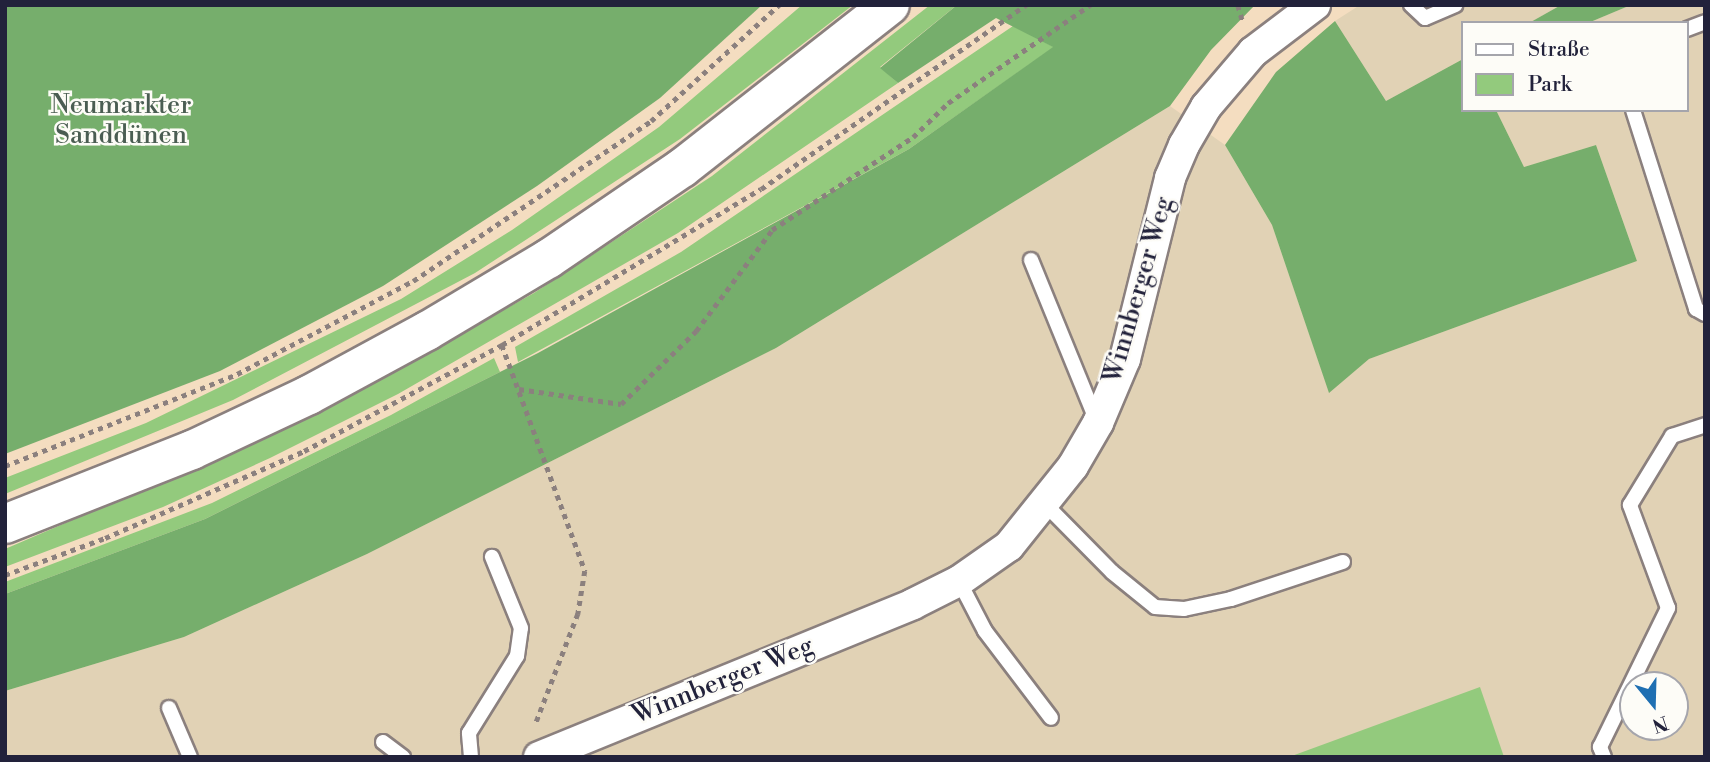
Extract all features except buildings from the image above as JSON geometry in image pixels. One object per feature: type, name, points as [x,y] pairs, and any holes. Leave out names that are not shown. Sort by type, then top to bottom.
[{"type":"main road","points":[[5,524],[192,450],[309,395],[438,325],[548,259],[682,168],[890,5]]},
{"type":"street","name":"Winnberger Weg","points":[[536,744],[914,604],[959,580],[1009,546],[1045,504],[1098,423],[1125,359],[1170,178],[1184,145],[1206,107],[1253,52],[1315,5]]},
{"type":"lane","points":[[1411,5],[1425,18],[1455,5]]},
{"type":"lane","points":[[1634,112],[1696,309],[1705,314]]},
{"type":"lane","points":[[1031,260],[1098,423]]},
{"type":"lane","points":[[1604,757],[1600,747],[1668,608],[1630,505],[1672,436],[1705,425]]},
{"type":"lane","points":[[1045,504],[1112,572],[1155,607],[1184,609],[1231,599],[1343,562]]},
{"type":"lane","points":[[471,757],[469,733],[517,656],[521,628],[492,557]]},
{"type":"lane","points":[[959,580],[985,631],[1051,718]]},
{"type":"lane","points":[[169,708],[190,757]]},
{"type":"lane","points":[[383,742],[403,757]]},
{"type":"path","points":[[5,466],[237,374],[413,281],[651,121],[779,5]]},
{"type":"path","points":[[519,389],[621,404],[696,331],[772,230],[913,137],[948,103],[1090,5]]},
{"type":"path","points":[[502,345],[585,571],[578,614],[536,744]]},
{"type":"shaded area","points":[[1360,5],[1561,5],[1533,21],[1462,21],[1462,60],[1386,101],[1335,21]]},
{"type":"shaded area","points":[[1631,5],[1705,5],[1705,757],[5,757],[5,691],[184,637],[367,554],[776,348],[1170,106],[1225,145],[1272,225],[1329,392],[1369,359],[1637,261],[1596,145],[1524,167],[1497,112],[1689,112],[1689,21],[1593,21]]},
{"type":"green space","name":"Neumarkter Sanddünen","points":[[5,5],[762,5],[660,98],[537,186],[383,286],[220,371],[5,454]]},
{"type":"green space","points":[[802,5],[853,5],[680,139],[475,273],[233,400],[5,494],[5,478],[146,423],[401,299],[512,230],[659,127]]},
{"type":"green space","points":[[930,5],[957,5],[880,67],[898,83],[678,233],[398,394],[270,458],[163,507],[5,567],[5,549],[307,419],[534,293],[712,176]]},
{"type":"green space","points":[[957,5],[1255,5],[1211,50],[1170,106],[776,348],[367,554],[184,637],[5,691],[5,594],[205,519],[538,353],[909,149],[1053,47],[996,18],[898,83],[880,68]]},
{"type":"green space","points":[[1561,5],[1631,5],[1593,21],[1533,21]]},
{"type":"green space","points":[[1335,21],[1386,101],[1462,60],[1462,112],[1497,112],[1524,167],[1596,145],[1637,261],[1369,359],[1329,393],[1272,225],[1225,145],[1276,72]]},
{"type":"green space","points":[[1013,26],[1054,47],[909,149],[518,362],[515,347],[681,252]]},
{"type":"green space","points":[[494,358],[500,372],[205,519],[5,594],[5,582],[212,503],[391,415]]},
{"type":"green space","points":[[1480,687],[1504,757],[1289,757]]}]
